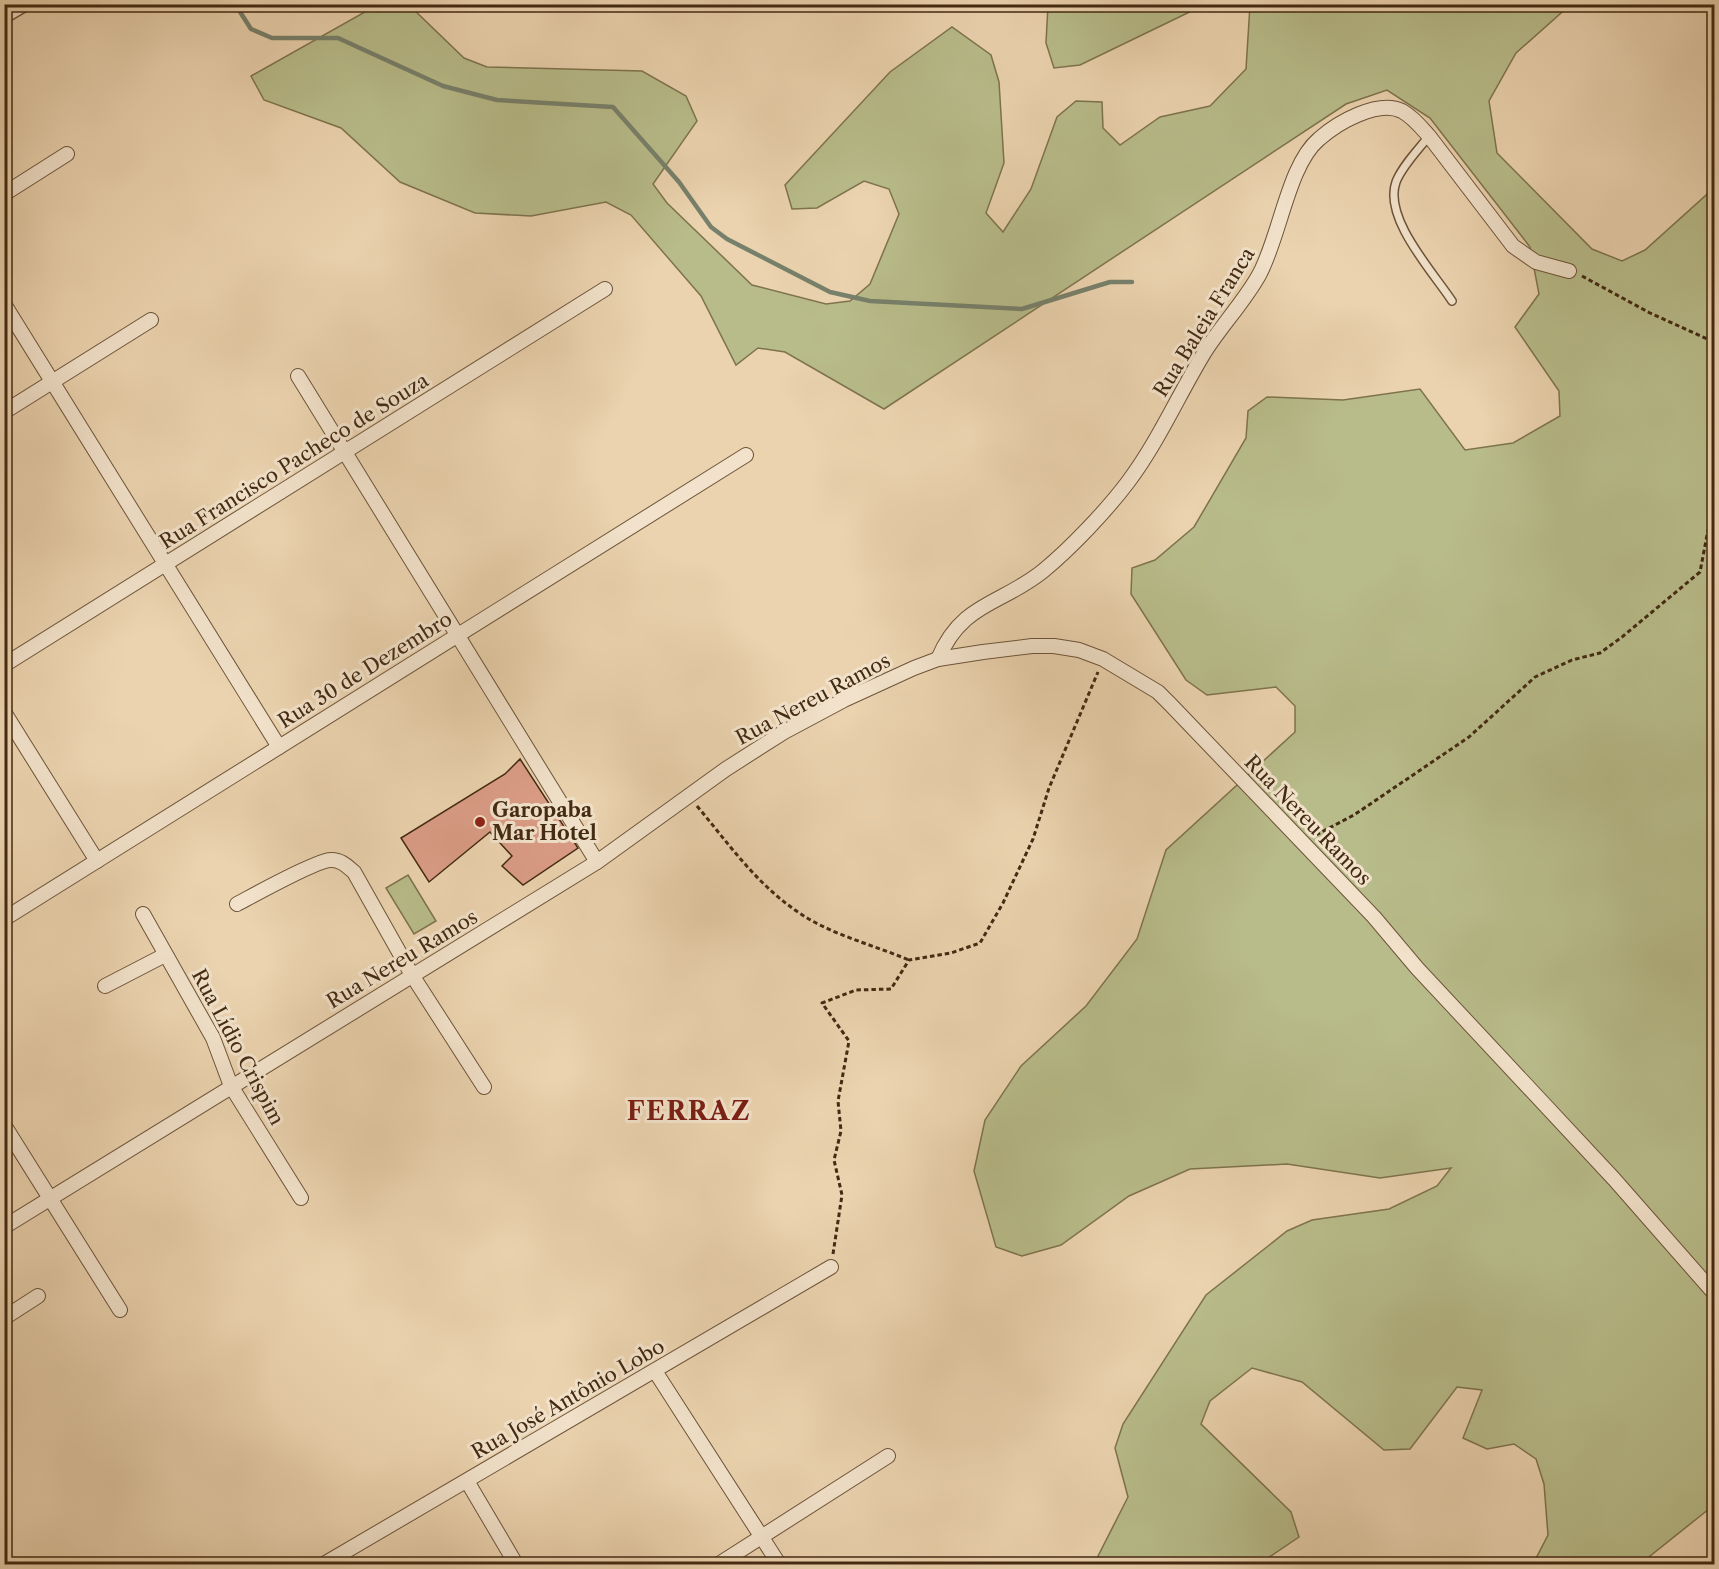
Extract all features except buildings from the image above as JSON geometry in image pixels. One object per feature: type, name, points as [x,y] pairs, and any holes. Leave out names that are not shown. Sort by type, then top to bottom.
[{"type":"street","name":"Rua Baleia Franca","points":[[938,659],[947,638],[963,620],[979,607],[1043,571],[1097,518],[1128,483],[1156,439],[1205,352],[1258,277],[1268,257],[1294,182],[1310,147],[1322,136],[1368,112],[1388,107],[1401,111],[1416,121],[1429,136],[1513,246],[1536,262],[1569,271]]},
{"type":"street","points":[[4,194],[67,154]]},
{"type":"street","name":"Rua Francisco Pacheco de Souza","points":[[4,665],[605,289]]},
{"type":"street","points":[[4,304],[279,747]]},
{"type":"street","points":[[4,412],[151,320]]},
{"type":"street","points":[[298,376],[597,862]]},
{"type":"street","name":"Rua 30 de Dezembro","points":[[4,919],[746,455]]},
{"type":"street","name":"Rua Nereu Ramos","points":[[4,1227],[597,862],[726,769],[784,732],[844,700],[938,659],[1032,646],[1079,650],[1103,659],[1158,692],[1374,917],[1417,968],[1614,1179],[1714,1293]]},
{"type":"street","points":[[4,712],[97,861]]},
{"type":"street","points":[[237,904],[321,863],[330,860],[344,863],[354,872],[412,975],[484,1087]]},
{"type":"street","name":"Rua Lídio Crispim","points":[[143,914],[213,1038],[231,1086],[301,1197]]},
{"type":"street","points":[[105,986],[165,955]]},
{"type":"street","points":[[4,1125],[120,1310]]},
{"type":"street","name":"Rua José Antônio Lobo","points":[[324,1564],[831,1267]]},
{"type":"street","points":[[4,1318],[38,1296]]},
{"type":"street","points":[[655,1371],[779,1564]]},
{"type":"street","points":[[719,1564],[888,1456]]},
{"type":"street","points":[[467,1481],[516,1564]]},
{"type":"lane","points":[[4,20],[31,4]]},
{"type":"lane","points":[[1429,136],[1396,181],[1394,195],[1398,221],[1452,301]]},
{"type":"path","points":[[1569,271],[1607,288],[1650,313],[1714,342]]},
{"type":"path","points":[[1301,842],[1354,815],[1469,736],[1535,677],[1572,660],[1600,653],[1622,637],[1700,572],[1708,530],[1714,525]]},
{"type":"path","points":[[690,797],[762,884],[796,911],[855,940],[909,960],[951,953],[980,943],[1033,839],[1053,777],[1086,705],[1103,659]]},
{"type":"path","points":[[831,1267],[842,1195],[834,1160],[841,1131],[838,1101],[849,1041],[822,1003],[856,990],[891,989],[909,960]]},
{"type":"green space","points":[[379,4],[410,6],[464,58],[487,67],[642,71],[686,96],[697,121],[653,184],[667,203],[752,285],[826,304],[850,301],[870,284],[899,214],[889,189],[864,181],[817,208],[792,209],[785,185],[890,72],[952,27],[991,55],[999,82],[1004,163],[986,213],[1003,232],[1031,189],[1057,117],[1076,101],[1102,102],[1103,128],[1120,145],[1160,117],[1210,106],[1246,69],[1250,5],[1570,5],[1516,53],[1489,101],[1497,153],[1592,249],[1622,261],[1645,250],[1714,188],[1714,1505],[1640,1564],[1533,1564],[1548,1535],[1544,1484],[1536,1459],[1514,1444],[1487,1449],[1463,1438],[1482,1390],[1457,1387],[1410,1449],[1384,1450],[1302,1382],[1252,1368],[1210,1401],[1201,1424],[1291,1512],[1299,1537],[1259,1564],[1094,1564],[1128,1497],[1115,1448],[1123,1424],[1206,1295],[1287,1231],[1312,1220],[1389,1209],[1437,1186],[1451,1168],[1380,1178],[1287,1164],[1190,1169],[1129,1196],[1061,1245],[1022,1256],[996,1247],[974,1171],[985,1120],[1021,1066],[1086,1006],[1137,939],[1166,850],[1295,732],[1295,706],[1276,687],[1207,695],[1186,680],[1131,594],[1132,568],[1155,560],[1194,527],[1246,438],[1248,411],[1267,397],[1343,400],[1420,389],[1465,450],[1513,443],[1560,416],[1559,391],[1515,327],[1539,294],[1530,247],[1430,118],[1387,90],[1346,104],[884,409],[785,352],[758,348],[736,365],[701,296],[631,215],[606,202],[531,216],[475,213],[400,182],[341,128],[264,100],[251,76]]},
{"type":"green space","points":[[1048,4],[1204,5],[1080,65],[1054,68],[1046,43]]},
{"type":"green space","points":[[408,875],[436,921],[414,934],[386,888]]},
{"type":"waterway","points":[[235,4],[251,29],[272,38],[338,38],[443,86],[497,100],[613,107],[679,182],[711,227],[727,239],[830,292],[870,301],[1022,309],[1110,282],[1132,282]]},
{"type":"place","name":"Garopaba Mar Hotel","points":[[480,822]]},
{"type":"district","name":"FERRAZ","points":[[689,1111]]}]
